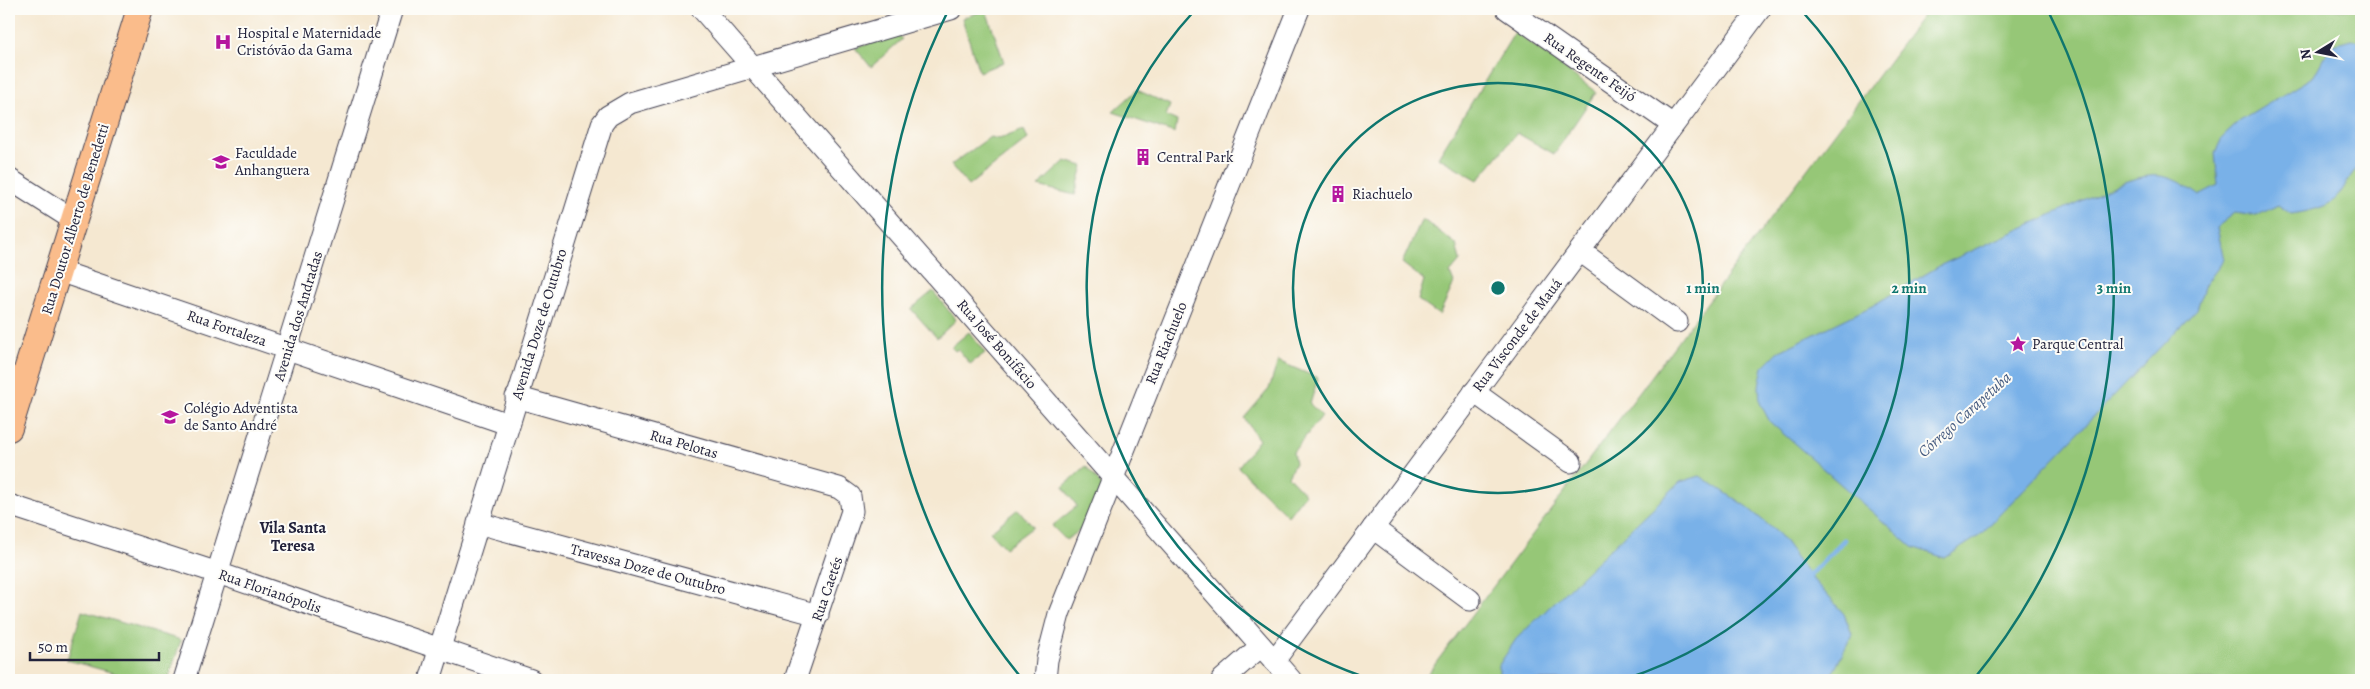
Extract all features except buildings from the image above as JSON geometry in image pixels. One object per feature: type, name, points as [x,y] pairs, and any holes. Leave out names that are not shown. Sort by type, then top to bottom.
[{"type":"main road","name":"Rua Doutor Alberto de Benedetti","points":[[9,428],[75,222],[140,9]]},
{"type":"street","name":"Avenida dos Andradas","points":[[184,680],[392,9]]},
{"type":"street","name":"Rua José Bonifácio","points":[[702,9],[1291,680]]},
{"type":"street","name":"Avenida Doze de Outubro","points":[[430,680],[602,124],[608,116],[630,103],[951,9]]},
{"type":"street","name":"Rua Riachuelo","points":[[1045,680],[1047,660],[1059,614],[1299,9]]},
{"type":"street","name":"Rua Regente Feijó","points":[[1507,9],[1673,126]]},
{"type":"street","name":"Rua Visconde de Mauá","points":[[1222,680],[1267,653],[1373,528],[1760,9]]},
{"type":"street","points":[[9,179],[75,222]]},
{"type":"street","points":[[1580,251],[1677,322]]},
{"type":"street","name":"Rua Fortaleza","points":[[59,271],[508,424]]},
{"type":"street","points":[[1474,392],[1571,462]]},
{"type":"street","name":"Rua Pelotas","points":[[516,397],[839,488],[850,496]]},
{"type":"street","name":"Rua Caetés","points":[[795,680],[852,511],[853,504],[850,496]]},
{"type":"street","name":"Rua Florianópolis","points":[[9,505],[218,573],[531,680]]},
{"type":"street","name":"Travessa Doze de Outubro","points":[[478,523],[818,615]]},
{"type":"street","points":[[1373,528],[1470,600]]},
{"type":"green space","name":"Parque Central","points":[[1928,9],[2361,9],[2361,680],[1423,680]]},
{"type":"green space","points":[[986,10],[1004,62],[979,72],[962,18]]},
{"type":"green space","points":[[1515,32],[1596,92],[1554,154],[1517,133],[1478,180],[1438,157]]},
{"type":"green space","points":[[898,35],[902,39],[871,67],[855,48]]},
{"type":"green space","points":[[1137,90],[1170,105],[1166,116],[1177,121],[1175,133],[1113,112]]},
{"type":"green space","points":[[1024,130],[1028,139],[968,186],[951,165],[990,137],[999,139]]},
{"type":"green space","points":[[1065,161],[1083,166],[1075,195],[1038,186]]},
{"type":"green space","points":[[1422,219],[1456,244],[1460,261],[1450,273],[1454,283],[1439,315],[1418,300],[1424,280],[1402,263]]},
{"type":"green space","points":[[933,291],[956,320],[937,338],[911,309]]},
{"type":"green space","points":[[969,332],[985,353],[970,364],[958,349],[955,351],[951,347]]},
{"type":"green space","points":[[1278,361],[1318,378],[1310,404],[1322,416],[1293,452],[1295,463],[1288,476],[1305,494],[1288,516],[1238,467],[1259,440],[1244,418],[1269,389]]},
{"type":"green space","points":[[1086,466],[1104,488],[1088,525],[1066,540],[1052,526],[1077,506],[1063,487]]},
{"type":"green space","points":[[1018,509],[1033,527],[1005,548],[990,532]]},
{"type":"green space","points":[[82,611],[181,640],[168,680],[139,680],[67,660]]},
{"type":"water","points":[[2351,40],[2361,41],[2361,165],[2338,196],[2329,204],[2310,211],[2291,214],[2278,205],[2256,216],[2235,213],[2217,227],[2224,260],[2205,285],[2197,309],[1979,536],[1945,558],[1912,547],[1770,422],[1760,403],[1759,386],[1763,367],[1778,352],[1872,306],[1941,265],[2121,183],[2144,177],[2162,176],[2179,182],[2199,195],[2218,185],[2215,153],[2222,138],[2240,121],[2314,76],[2330,46]]},
{"type":"water","points":[[1700,476],[1747,507],[1780,535],[1810,576],[1844,614],[1852,634],[1835,669],[1826,680],[1499,680],[1499,665],[1516,639],[1680,482]]},
{"type":"waterway","name":"Córrego Carapetuba","points":[[1806,579],[1844,540]]},
{"type":"place","name":"Hospital e Maternidade Cristóvão da Gama","points":[[223,42]]},
{"type":"place","name":"Central Park","points":[[1143,157]]},
{"type":"place","name":"Faculdade Anhanguera","points":[[221,162]]},
{"type":"place","name":"Riachuelo","points":[[1338,194]]},
{"type":"place","name":"Parque Central","points":[[2018,344]]},
{"type":"place","name":"Colégio Adventista de Santo André","points":[[170,417]]},
{"type":"district","name":"Vila Santa Teresa","points":[[293,536]]}]
